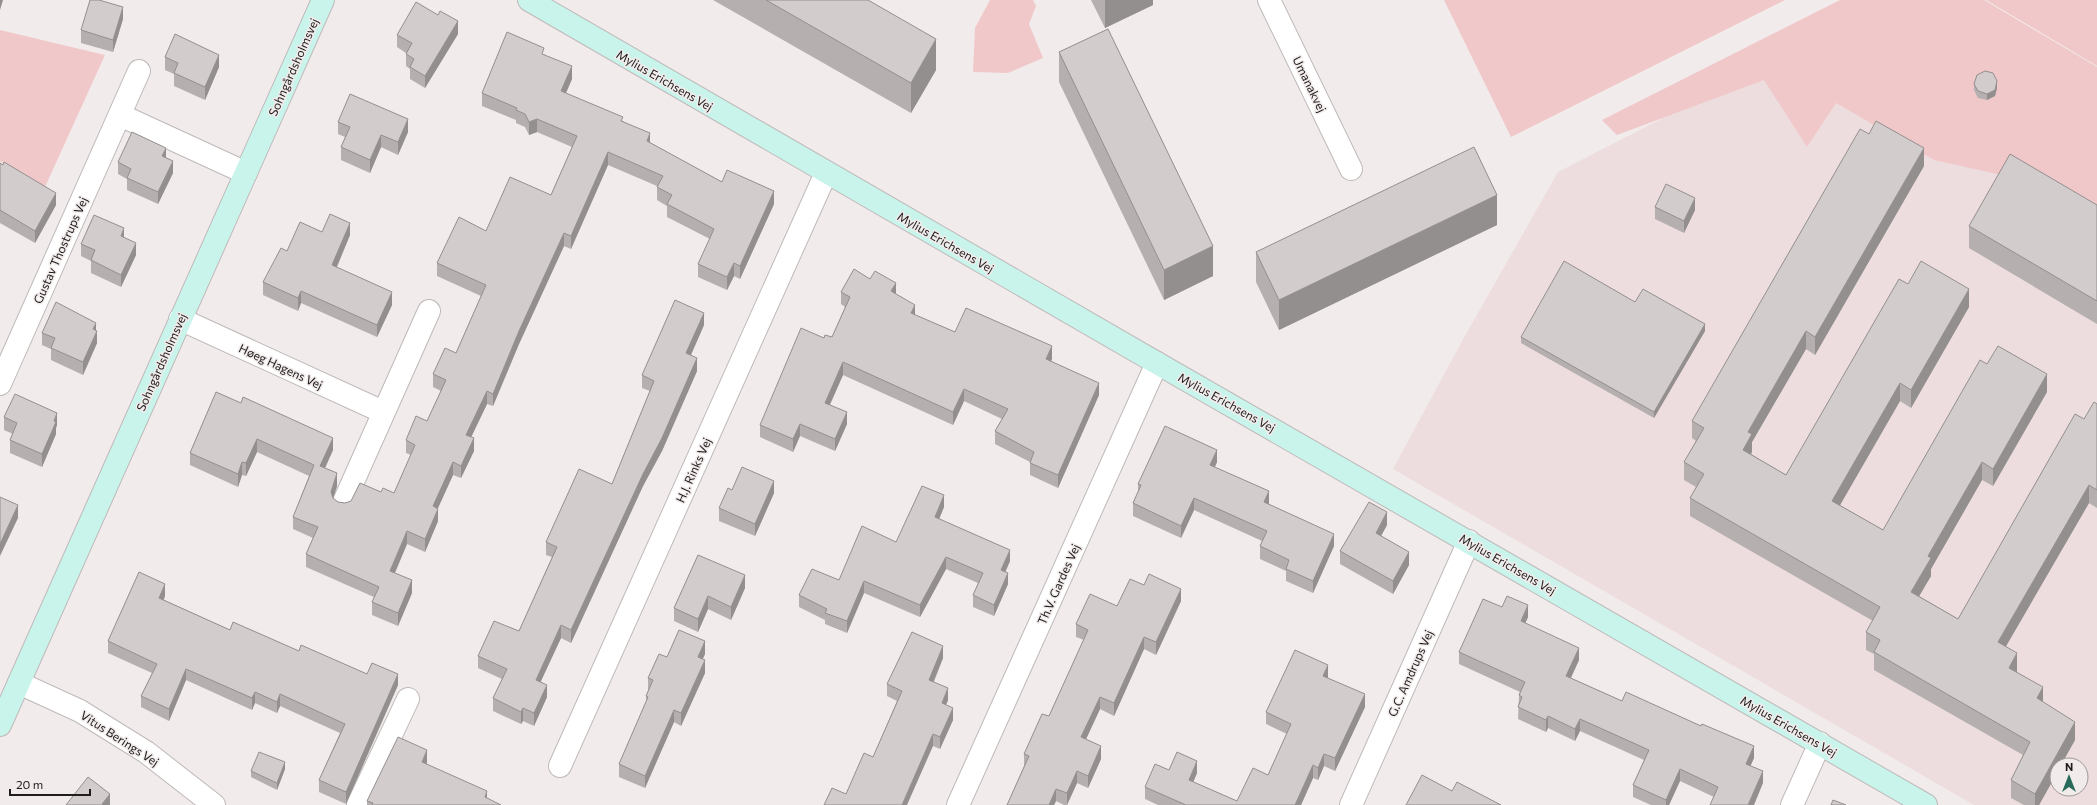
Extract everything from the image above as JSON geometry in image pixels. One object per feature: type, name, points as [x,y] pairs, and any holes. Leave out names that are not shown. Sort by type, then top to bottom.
[{"type":"street","name":"Sohngårdsholmsvej","points":[[0,725],[323,0]]},
{"type":"street","name":"Mylius Erichsens Vej","points":[[528,0],[826,173],[1469,541],[1926,805]]},
{"type":"street","name":"Umanakvej","points":[[1269,0],[1351,168]]},
{"type":"street","name":"Gustav Thostrups Vej","points":[[0,384],[139,71]]},
{"type":"street","points":[[120,115],[246,173]]},
{"type":"street","name":"H.J. Rinks Vej","points":[[560,766],[826,173]]},
{"type":"street","points":[[343,504],[429,311]]},
{"type":"street","name":"Høeg Hagens Vej","points":[[180,319],[383,412]]},
{"type":"street","name":"Th.V. Gardes Vej","points":[[958,805],[1157,363]]},
{"type":"street","name":"G.C. Amdrups Vej","points":[[1351,805],[1469,541]]},
{"type":"street","name":"Vitus Berings Vej","points":[[19,683],[87,715],[146,752],[214,805]]},
{"type":"street","points":[[358,805],[408,699]]},
{"type":"street","points":[[1792,805],[1820,743]]},
{"type":"shaded area","points":[[990,0],[1033,0],[1036,6],[1029,24],[1043,58],[1008,73],[973,72],[975,28]]},
{"type":"shaded area","points":[[1444,0],[1785,0],[1511,137]]},
{"type":"shaded area","points":[[1840,0],[1984,0],[2097,67],[2097,228],[2010,177],[1934,160],[1836,103],[1807,147],[1764,80],[1617,135],[1602,120]]},
{"type":"shaded area","points":[[1984,0],[2097,67],[2097,805],[1974,805],[1393,469],[1461,343],[1558,172],[1667,116],[1874,26]]},
{"type":"shaded area","points":[[1986,0],[2097,0],[2097,66]]},
{"type":"shaded area","points":[[0,30],[105,55],[45,187],[0,161]]},
{"type":"building","points":[[90,0],[99,0],[123,7],[113,40],[81,30]]},
{"type":"building","points":[[766,0],[868,0],[936,39],[911,83]]},
{"type":"building","points":[[416,2],[438,15],[440,11],[458,21],[425,76],[410,67],[414,59],[406,54],[412,43],[397,35]]},
{"type":"building","points":[[1108,29],[1213,246],[1164,270],[1059,52]]},
{"type":"building","points":[[507,32],[544,48],[542,54],[572,66],[561,91],[623,117],[621,121],[650,133],[647,141],[722,182],[727,170],[774,191],[740,266],[734,263],[727,277],[698,264],[714,229],[667,204],[672,195],[657,187],[663,176],[608,152],[571,236],[564,233],[519,331],[493,394],[487,391],[466,435],[474,438],[461,466],[453,462],[433,506],[438,509],[425,539],[407,531],[390,571],[412,580],[398,613],[372,602],[379,587],[306,554],[318,527],[293,517],[314,465],[257,439],[246,463],[242,462],[238,474],[190,453],[216,392],[241,403],[243,397],[333,438],[320,466],[337,473],[331,492],[333,498],[338,502],[345,503],[351,501],[360,483],[381,492],[383,488],[394,493],[415,445],[406,440],[416,416],[427,421],[446,380],[433,374],[445,348],[456,353],[486,285],[437,263],[459,217],[486,231],[510,177],[551,195],[577,136],[537,119],[529,122],[525,114],[516,110],[517,108],[482,93]]},
{"type":"building","points":[[175,34],[219,55],[205,87],[174,73],[178,63],[165,57]]},
{"type":"building","points":[[1985,71],[1993,73],[1997,81],[1995,90],[1987,94],[1978,91],[1974,84],[1977,75]]},
{"type":"building","points":[[350,94],[408,119],[398,142],[381,135],[370,160],[341,147],[350,127],[338,122]]},
{"type":"building","points":[[1876,121],[1924,148],[1815,337],[1806,331],[1748,432],[1752,434],[1743,450],[1786,475],[1899,279],[1908,284],[1921,261],[1969,289],[1911,390],[1900,383],[1832,501],[1883,530],[1980,360],[1987,364],[1998,346],[2047,374],[1993,469],[1982,462],[1928,556],[1931,558],[1911,592],[1958,619],[2075,414],[2084,419],[2094,402],[2097,404],[2097,490],[2089,485],[1998,642],[2017,653],[2009,668],[2043,687],[2037,698],[2075,722],[2056,757],[2049,757],[2049,769],[2035,794],[2011,780],[2030,742],[1874,652],[1880,640],[1866,632],[1880,607],[1690,498],[1704,474],[1684,462],[1704,428],[1692,421],[1860,129],[1869,134]]},
{"type":"building","points":[[132,132],[166,148],[162,156],[173,161],[158,192],[127,178],[131,169],[118,162]]},
{"type":"building","points":[[1474,147],[1497,195],[1279,300],[1256,252]]},
{"type":"building","points":[[2010,154],[2097,205],[2097,301],[1969,226]]},
{"type":"building","points":[[4,162],[56,193],[35,231],[0,210],[0,163],[3,165]]},
{"type":"building","points":[[1666,184],[1695,198],[1684,221],[1655,207]]},
{"type":"building","points":[[330,214],[350,223],[332,265],[392,292],[377,325],[301,291],[298,298],[263,282],[281,248],[287,251],[300,222],[322,232]]},
{"type":"building","points":[[94,215],[124,228],[121,236],[136,243],[121,275],[91,260],[95,250],[81,244]]},
{"type":"building","points":[[1564,261],[1635,302],[1643,289],[1705,324],[1654,412],[1521,337]]},
{"type":"building","points":[[854,269],[870,279],[875,271],[896,283],[891,291],[915,305],[911,313],[955,332],[966,308],[1052,346],[1046,359],[1099,383],[1058,475],[1030,463],[1034,452],[995,431],[1008,409],[964,389],[953,412],[843,362],[825,403],[847,412],[835,439],[800,424],[793,439],[760,425],[801,328],[824,338],[825,335],[832,337],[850,297],[841,292]]},
{"type":"building","points":[[675,300],[704,313],[686,353],[697,358],[662,438],[643,474],[571,630],[561,625],[536,680],[547,685],[534,713],[523,708],[521,712],[493,698],[507,669],[478,656],[494,621],[519,631],[557,547],[546,542],[579,469],[612,484],[654,381],[642,375]]},
{"type":"building","points":[[56,302],[96,323],[93,329],[97,331],[83,362],[51,348],[55,338],[42,333]]},
{"type":"building","points":[[15,394],[57,413],[54,421],[56,422],[42,454],[10,440],[17,423],[4,417]]},
{"type":"building","points":[[1165,426],[1217,450],[1210,465],[1269,491],[1264,502],[1334,534],[1313,581],[1286,569],[1289,560],[1260,546],[1267,531],[1194,498],[1181,526],[1133,503],[1141,485],[1138,484]]},
{"type":"building","points":[[742,467],[774,481],[755,524],[719,508],[728,488],[732,490]]},
{"type":"building","points":[[922,486],[944,495],[935,517],[1010,550],[1001,570],[1008,573],[994,605],[973,595],[983,573],[946,557],[920,605],[864,581],[847,621],[825,613],[827,609],[799,595],[812,569],[839,580],[862,526],[896,542]]},
{"type":"building","points":[[0,497],[18,505],[0,544]]},
{"type":"building","points":[[1369,502],[1387,512],[1376,533],[1409,552],[1393,581],[1340,551]]},
{"type":"building","points":[[698,555],[745,575],[731,607],[708,596],[698,619],[674,608]]},
{"type":"building","points":[[139,572],[165,584],[159,598],[230,630],[233,622],[299,651],[301,645],[367,674],[372,663],[398,674],[346,792],[319,780],[345,724],[280,694],[277,702],[255,692],[252,698],[186,669],[169,709],[141,696],[157,664],[108,641]]},
{"type":"building","points":[[1149,574],[1181,589],[1156,642],[1144,637],[1114,703],[1100,697],[1081,737],[1101,746],[1088,776],[1077,771],[1067,793],[1056,789],[1049,805],[1007,805],[1029,756],[1024,754],[1042,714],[1049,716],[1088,630],[1076,624],[1090,594],[1117,606],[1130,579],[1144,585]]},
{"type":"building","points":[[1507,596],[1528,605],[1521,621],[1579,648],[1566,676],[1622,701],[1626,692],[1701,726],[1702,724],[1754,746],[1746,764],[1763,771],[1748,805],[1710,805],[1718,787],[1680,769],[1666,800],[1633,785],[1649,750],[1580,719],[1575,729],[1548,716],[1546,720],[1518,707],[1522,697],[1519,695],[1525,682],[1459,652],[1483,599],[1502,607]]},
{"type":"building","points":[[679,630],[705,641],[698,657],[705,660],[681,713],[674,710],[645,776],[619,764],[648,697],[646,696],[653,680],[648,678],[659,654],[667,657]]},
{"type":"building","points":[[912,632],[943,646],[929,680],[948,688],[942,703],[953,708],[940,737],[933,734],[902,805],[824,805],[832,788],[846,794],[864,753],[873,757],[902,691],[887,684]]},
{"type":"building","points":[[1295,650],[1328,665],[1323,676],[1365,694],[1335,758],[1324,754],[1318,768],[1313,765],[1295,805],[1186,805],[1145,787],[1155,764],[1169,770],[1177,752],[1197,761],[1189,780],[1237,801],[1253,768],[1268,775],[1291,724],[1266,712]]},
{"type":"building","points":[[398,737],[427,750],[422,762],[487,791],[485,797],[501,805],[372,805],[373,803],[367,801]]},
{"type":"building","points":[[259,752],[285,762],[277,783],[251,771]]},
{"type":"building","points":[[1422,775],[1452,791],[1457,782],[1501,805],[1406,805]]},
{"type":"building","points":[[88,777],[110,794],[102,804],[103,805],[66,805]]},
{"type":"building","points":[[1833,800],[1846,805],[1831,805]]}]
